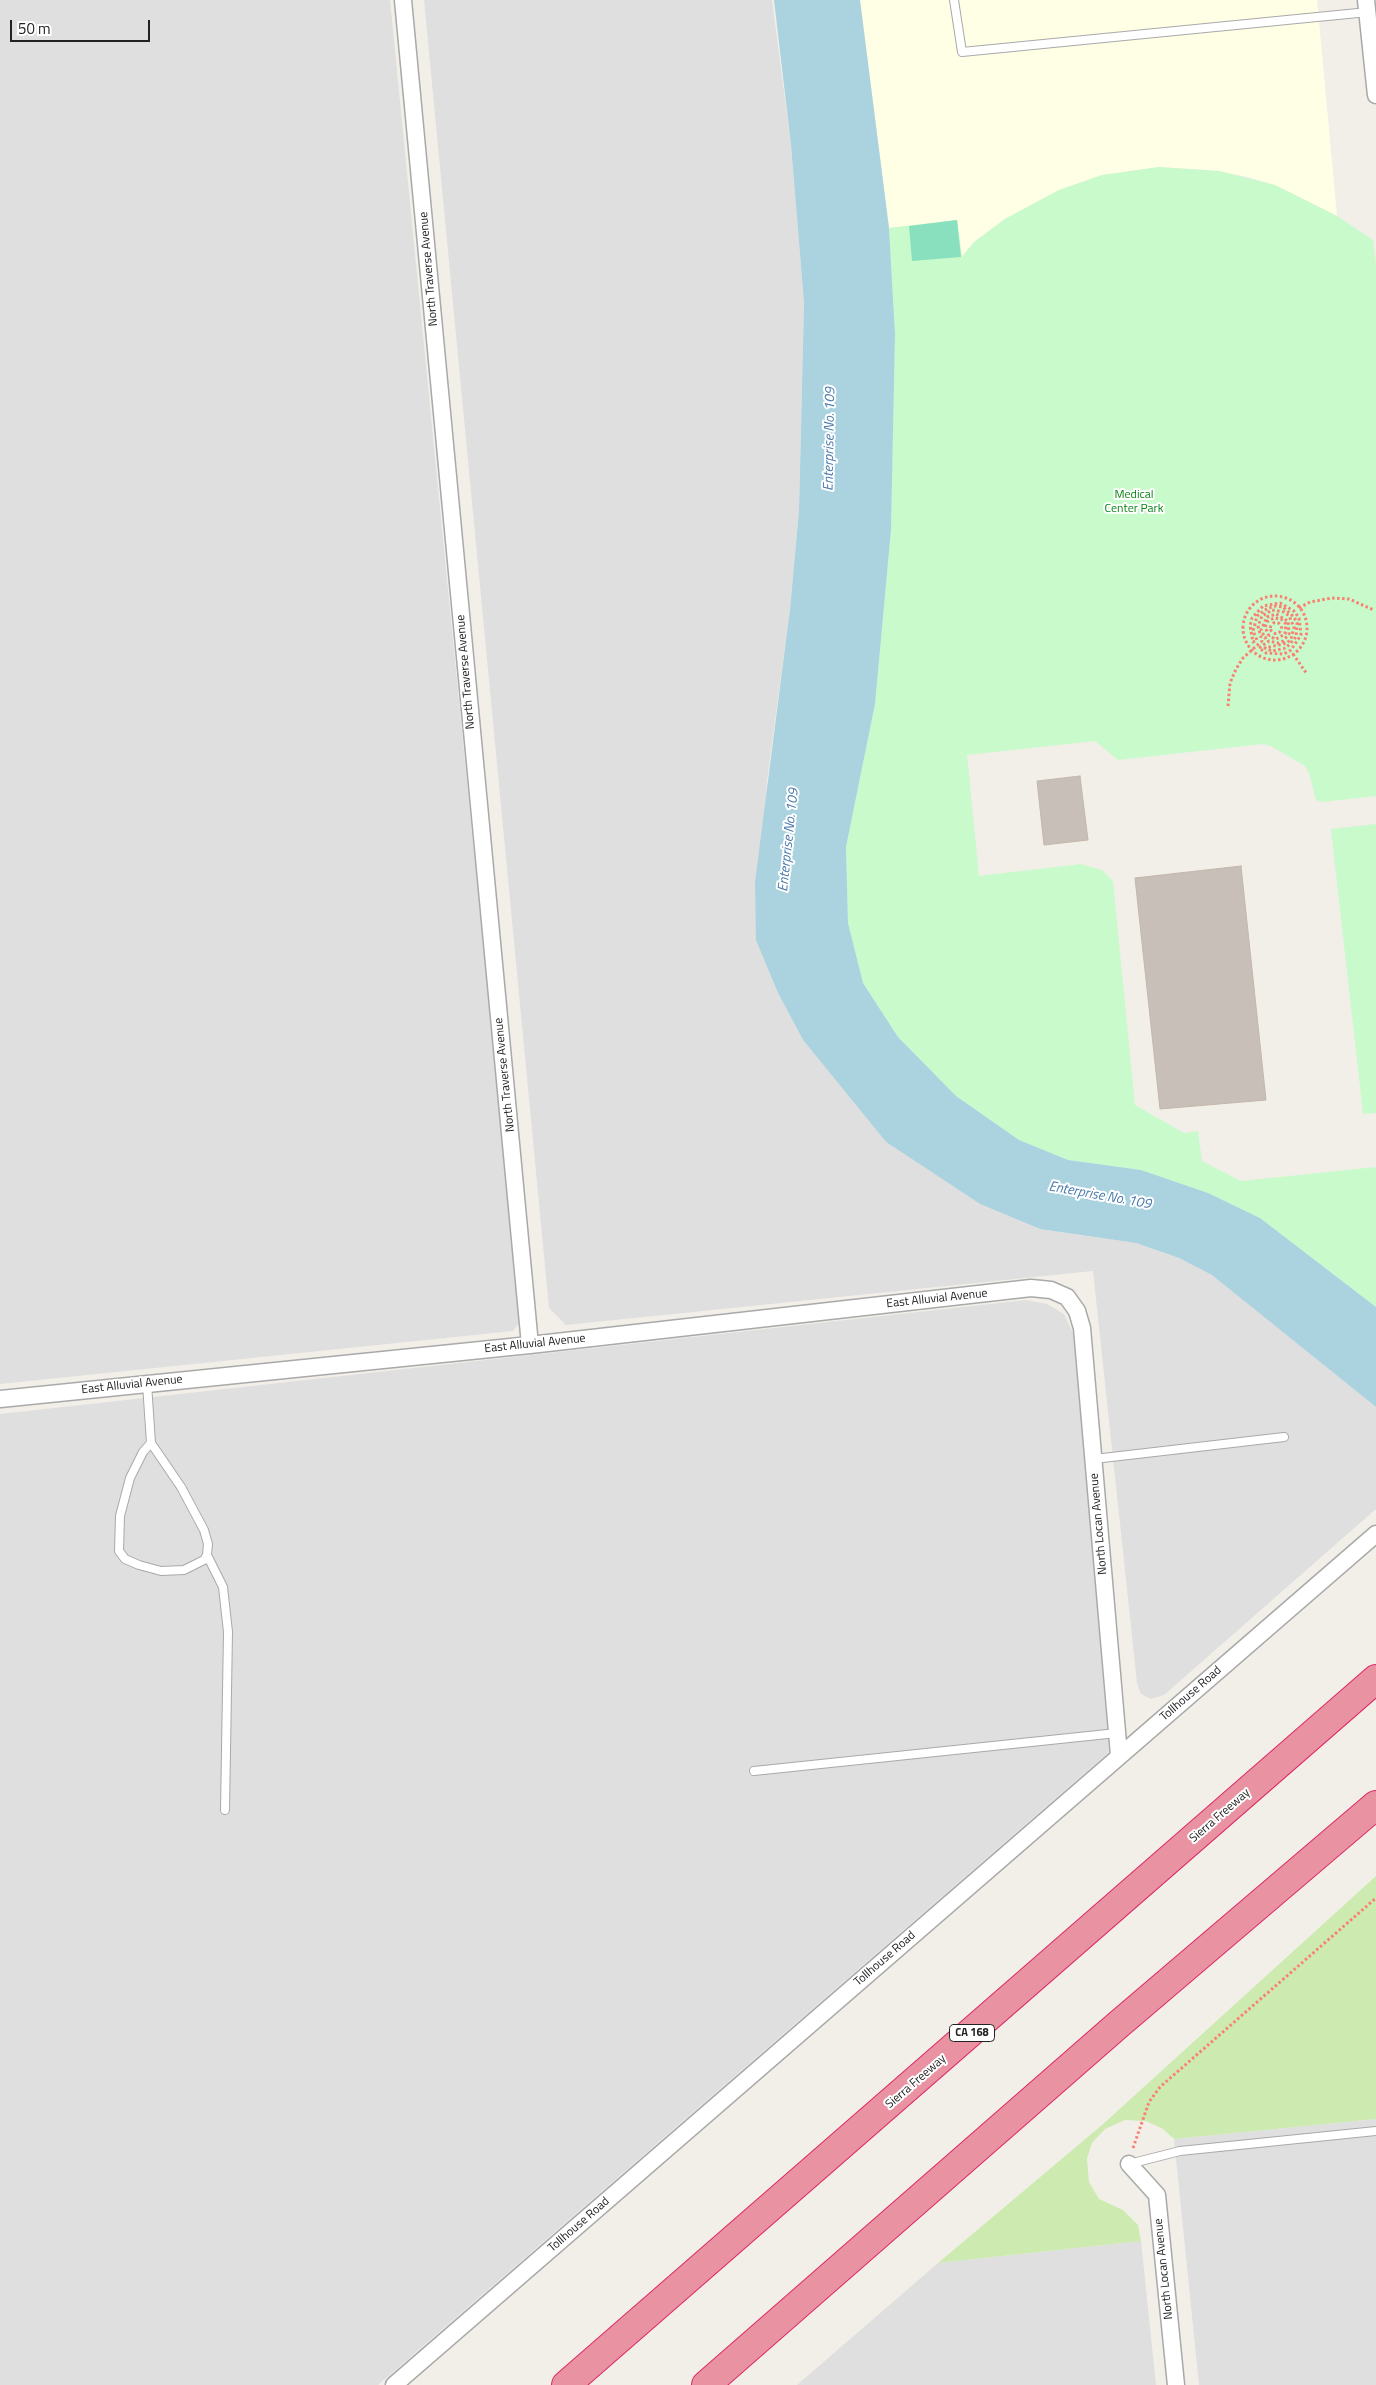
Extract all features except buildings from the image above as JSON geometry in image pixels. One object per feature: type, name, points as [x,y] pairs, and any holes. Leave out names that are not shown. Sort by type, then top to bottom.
[{"type":"highway","name":"Sierra Freeway","points":[[566,2385],[1061,1956],[1376,1679]]},
{"type":"highway","points":[[706,2385],[1120,2024],[1376,1805]]},
{"type":"street","name":"North Traverse Avenue","points":[[403,0],[530,1344]]},
{"type":"street","points":[[1367,6],[1376,95]]},
{"type":"street","name":"East Alluvial Avenue","points":[[0,1399],[530,1344],[1031,1288],[1051,1290],[1068,1297]]},
{"type":"street","name":"North Locan Avenue","points":[[1068,1297],[1078,1311],[1082,1328],[1119,1755]]},
{"type":"street","name":"Tollhouse Road","points":[[394,2385],[1376,1534]]},
{"type":"street","name":"North Locan Avenue","points":[[1129,2164],[1157,2195],[1176,2385]]},
{"type":"lane","points":[[954,0],[962,52],[1367,6]]},
{"type":"lane","points":[[147,1384],[151,1443],[181,1487],[204,1530],[208,1544],[207,1555],[204,1560],[184,1570],[161,1570],[139,1565],[125,1559],[118,1552],[120,1516],[130,1478],[143,1452],[151,1443]]},
{"type":"lane","points":[[1094,1459],[1284,1437]]},
{"type":"lane","points":[[207,1555],[223,1587],[228,1632],[225,1810]]},
{"type":"lane","points":[[754,1771],[1117,1733]]},
{"type":"lane","points":[[1129,2164],[1180,2151],[1376,2131]]},
{"type":"path","points":[[1282,597],[1292,601],[1305,617],[1307,627],[1306,638],[1294,654],[1274,660],[1263,658],[1252,649],[1244,635],[1243,624],[1253,606],[1266,598],[1282,597]]},
{"type":"path","points":[[1299,608],[1310,602],[1332,598],[1349,599],[1374,610]]},
{"type":"path","points":[[1228,706],[1230,683],[1236,669],[1252,649],[1262,641],[1258,632],[1259,621],[1262,616],[1272,610],[1284,612],[1289,616],[1294,627],[1294,633],[1287,643],[1265,648],[1272,650],[1286,648],[1296,637],[1297,623],[1294,616],[1283,607],[1276,606],[1268,608],[1257,616],[1253,630],[1257,640],[1253,642],[1250,626],[1252,618],[1264,606],[1280,603],[1294,611],[1300,618],[1301,635],[1292,650],[1284,654],[1266,653],[1259,648],[1269,641],[1278,643],[1283,641],[1289,634],[1288,621],[1276,614],[1267,617],[1261,630],[1265,638],[1269,636],[1266,631],[1268,622],[1274,618],[1281,619],[1286,624],[1285,634],[1276,639],[1273,638],[1275,634]]},
{"type":"path","points":[[1294,654],[1307,674]]},
{"type":"path","points":[[1129,2164],[1149,2102],[1160,2087],[1376,1898]]},
{"type":"shaded area","points":[[0,0],[390,0],[520,1321],[513,1331],[0,1384]]},
{"type":"shaded area","points":[[424,0],[772,0],[791,145],[804,303],[799,511],[790,609],[767,781],[757,940],[778,993],[803,1040],[886,1142],[980,1204],[1040,1229],[1136,1243],[1179,1258],[1213,1275],[1376,1407],[1376,1509],[1164,1695],[1151,1699],[1141,1694],[1137,1683],[1093,1271],[566,1325],[549,1308]]},
{"type":"shaded area","points":[[860,0],[1317,0],[1337,216],[1275,185],[1248,177],[1219,171],[1159,167],[1103,175],[1059,190],[1005,219],[974,242],[961,257],[957,220],[889,228]]},
{"type":"shaded area","points":[[1026,1300],[1047,1304],[1064,1314],[1075,1337],[1109,1752],[378,2385],[0,2385],[0,1414]]},
{"type":"shaded area","points":[[1376,2119],[1376,2385],[1199,2385],[1174,2139]]},
{"type":"shaded area","points":[[1141,2241],[1156,2385],[797,2385],[938,2263]]},
{"type":"green space","name":"Medical Center Park","points":[[1159,167],[1219,171],[1275,185],[1337,216],[1373,240],[1376,263],[1376,796],[1322,802],[1316,800],[1309,773],[1305,766],[1271,746],[1263,744],[1118,760],[1095,741],[967,755],[979,876],[1081,864],[1102,870],[1113,881],[1135,1105],[1184,1133],[1198,1131],[1202,1161],[1241,1181],[1376,1167],[1376,1307],[1260,1218],[1208,1193],[1141,1170],[1068,1160],[1019,1140],[956,1096],[898,1037],[863,983],[848,923],[846,847],[875,704],[891,530],[895,334],[889,228],[957,220],[962,257],[974,242],[1005,219],[1059,190],[1102,175]]},
{"type":"green space","points":[[957,220],[961,257],[912,261],[909,226]]},
{"type":"green space","points":[[1376,824],[1376,1113],[1363,1114],[1331,829]]},
{"type":"green space","points":[[1376,1876],[1376,2119],[1174,2139],[1163,2129],[1146,2121],[1125,2120],[1105,2129],[1092,2143],[1087,2159],[1089,2182],[1099,2199],[1123,2210],[1138,2225],[1141,2241],[938,2263],[1102,2125]]},
{"type":"water","name":"Enterprise No. 109","points":[[774,0],[860,0],[889,228],[895,334],[891,530],[875,704],[846,847],[848,923],[863,983],[898,1037],[956,1096],[1019,1140],[1068,1160],[1141,1170],[1208,1193],[1260,1218],[1376,1307],[1376,1407],[1212,1275],[1179,1258],[1136,1243],[1040,1229],[980,1204],[886,1142],[803,1040],[778,993],[756,940],[755,882],[790,609],[799,511],[804,303],[791,145]]}]
